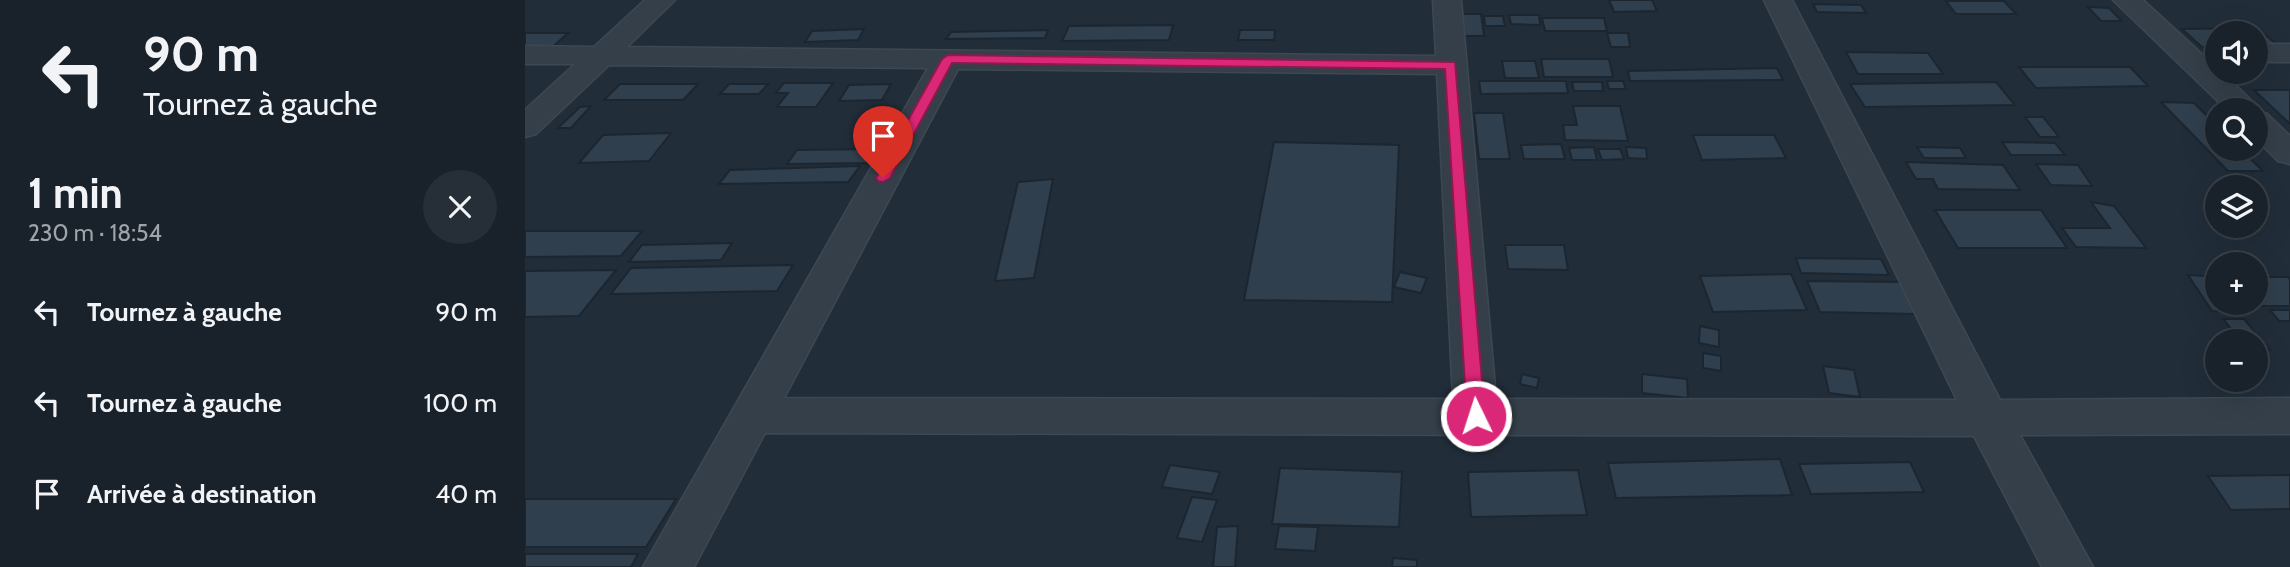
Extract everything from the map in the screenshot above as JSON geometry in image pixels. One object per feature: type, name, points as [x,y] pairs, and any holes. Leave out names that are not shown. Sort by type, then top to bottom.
[{"type":"street","points":[[525,127],[661,0]]},
{"type":"street","points":[[1447,0],[1476,416]]},
{"type":"street","points":[[1778,0],[1987,418],[2068,567]]},
{"type":"street","points":[[2127,0],[2232,98]]},
{"type":"street","points":[[2184,53],[2205,53]]},
{"type":"street","points":[[2268,53],[2290,53]]},
{"type":"street","points":[[525,55],[1451,65]]},
{"type":"street","points":[[668,567],[948,59]]},
{"type":"street","points":[[2268,133],[2290,154]]},
{"type":"street","points":[[752,415],[1987,418],[2290,416]]},
{"type":"building","points":[[1609,0],[1652,0],[1657,11],[1614,12]]},
{"type":"building","points":[[1946,1],[2004,1],[2016,14],[1956,14]]},
{"type":"building","points":[[1813,4],[1861,5],[1866,13],[1817,12]]},
{"type":"building","points":[[2088,7],[2109,8],[2122,21],[2101,21]]},
{"type":"building","points":[[1462,14],[1481,14],[1484,36],[1464,36]]},
{"type":"building","points":[[1509,15],[1539,15],[1540,25],[1511,24]]},
{"type":"building","points":[[1484,16],[1503,16],[1505,26],[1485,26]]},
{"type":"building","points":[[1542,18],[1604,18],[1607,31],[1545,31]]},
{"type":"building","points":[[1173,25],[1169,40],[1062,41],[1069,26]]},
{"type":"building","points":[[864,29],[858,40],[805,42],[812,31]]},
{"type":"building","points":[[2182,29],[2205,29],[2205,47],[2202,47]]},
{"type":"building","points":[[1048,30],[1045,38],[946,39],[951,32]]},
{"type":"building","points":[[1240,30],[1275,30],[1274,40],[1238,40]]},
{"type":"building","points":[[525,33],[568,33],[547,52],[525,52]]},
{"type":"building","points":[[1607,33],[1628,33],[1630,47],[1611,47]]},
{"type":"building","points":[[2268,37],[2279,46],[2268,46]]},
{"type":"building","points":[[1846,52],[1928,53],[1943,74],[1858,74]]},
{"type":"building","points":[[1541,59],[1609,59],[1613,77],[1544,77]]},
{"type":"building","points":[[1502,61],[1535,61],[1539,78],[1505,78]]},
{"type":"building","points":[[2019,67],[2130,67],[2148,86],[2036,88]]},
{"type":"building","points":[[1777,68],[1783,80],[1630,81],[1628,71]]},
{"type":"building","points":[[1479,81],[1566,81],[1568,93],[1481,94]]},
{"type":"building","points":[[1607,81],[1623,81],[1626,89],[1609,89]]},
{"type":"building","points":[[1572,82],[1602,82],[1603,91],[1574,91]]},
{"type":"building","points":[[1996,82],[2015,105],[1865,107],[1850,84]]},
{"type":"building","points":[[784,83],[833,83],[816,107],[777,107],[788,93],[776,93]]},
{"type":"building","points":[[620,84],[698,84],[683,100],[604,100]]},
{"type":"building","points":[[729,84],[768,84],[759,94],[720,94]]},
{"type":"building","points":[[891,84],[882,100],[839,101],[849,85]]},
{"type":"building","points":[[2254,90],[2290,90],[2290,124],[2268,103],[2268,98],[2262,98]]},
{"type":"building","points":[[2161,102],[2194,103],[2205,114],[2205,147]]},
{"type":"building","points":[[591,106],[571,128],[558,128],[580,107]]},
{"type":"building","points":[[1573,106],[1620,106],[1628,141],[1565,140],[1563,125],[1577,125]]},
{"type":"building","points":[[1474,113],[1503,113],[1510,159],[1479,159]]},
{"type":"building","points":[[2025,117],[2043,117],[2059,137],[2040,137]]},
{"type":"building","points":[[671,133],[649,161],[579,163],[603,135]]},
{"type":"building","points":[[1693,135],[1774,135],[1786,158],[1702,160]]},
{"type":"building","points":[[1274,142],[1399,145],[1392,302],[1244,300]]},
{"type":"building","points":[[2002,142],[2055,143],[2065,155],[2011,155]]},
{"type":"building","points":[[1561,144],[1565,159],[1524,159],[1521,145]]},
{"type":"building","points":[[1594,147],[1597,160],[1572,160],[1569,148]]},
{"type":"building","points":[[1626,147],[1646,148],[1647,159],[1628,158]]},
{"type":"building","points":[[1917,147],[1960,148],[1966,158],[1924,158]]},
{"type":"building","points":[[881,149],[873,163],[787,164],[797,150]]},
{"type":"building","points":[[1598,149],[1620,149],[1624,159],[1602,160]]},
{"type":"building","points":[[2218,161],[2253,161],[2263,171],[2228,171]]},
{"type":"building","points":[[1906,162],[2003,165],[2020,190],[1938,189],[1933,179],[1916,179]]},
{"type":"building","points":[[2036,164],[2078,165],[2092,186],[2051,185]]},
{"type":"building","points":[[860,166],[848,182],[719,184],[730,170]]},
{"type":"building","points":[[1053,179],[1034,278],[995,281],[1018,182]]},
{"type":"building","points":[[2091,202],[2114,206],[2146,248],[2076,247],[2062,228],[2110,228]]},
{"type":"building","points":[[1935,210],[2041,210],[2067,248],[1958,248]]},
{"type":"building","points":[[525,231],[642,231],[621,256],[525,257]]},
{"type":"building","points":[[732,243],[721,260],[629,262],[642,245]]},
{"type":"building","points":[[1505,245],[1564,245],[1568,270],[1508,269]]},
{"type":"building","points":[[1796,258],[1881,259],[1889,275],[1801,273]]},
{"type":"building","points":[[793,265],[777,291],[611,294],[631,268]]},
{"type":"building","points":[[616,270],[579,316],[525,317],[525,271]]},
{"type":"building","points":[[1400,272],[1427,278],[1421,293],[1394,287]]},
{"type":"building","points":[[1791,274],[1807,310],[1713,312],[1700,276]]},
{"type":"building","points":[[2188,275],[2205,277],[2205,300]]},
{"type":"building","points":[[2268,277],[2290,279],[2290,306],[2268,306]]},
{"type":"building","points":[[1807,281],[1901,282],[1917,314],[1820,312]]},
{"type":"building","points":[[2270,310],[2290,310],[2290,321],[2279,321]]},
{"type":"building","points":[[2223,319],[2244,319],[2252,329],[2231,329]]},
{"type":"building","points":[[1700,326],[1719,330],[1719,347],[1699,343]]},
{"type":"building","points":[[1703,353],[1721,356],[1721,371],[1703,368]]},
{"type":"building","points":[[1823,366],[1854,370],[1860,397],[1829,393]]},
{"type":"building","points":[[1522,374],[1539,378],[1537,388],[1520,384]]},
{"type":"building","points":[[1642,374],[1687,379],[1688,398],[1642,393]]},
{"type":"building","points":[[1780,459],[1792,495],[1616,498],[1608,463]]},
{"type":"building","points":[[1910,462],[1924,492],[1811,494],[1799,464]]},
{"type":"building","points":[[1170,465],[1220,472],[1212,494],[1162,487]]},
{"type":"building","points":[[1280,468],[1402,472],[1399,527],[1272,524]]},
{"type":"building","points":[[1578,470],[1587,515],[1471,517],[1468,472]]},
{"type":"building","points":[[2290,475],[2290,509],[2231,510],[2208,476]]},
{"type":"building","points":[[1192,497],[1217,500],[1202,542],[1177,538]]},
{"type":"building","points":[[525,499],[676,499],[646,547],[525,547]]},
{"type":"building","points":[[1238,526],[1235,567],[1213,567],[1217,527]]},
{"type":"building","points":[[1279,526],[1318,527],[1315,551],[1275,549]]},
{"type":"building","points":[[525,554],[638,554],[631,567],[525,567]]},
{"type":"building","points":[[1393,558],[1417,560],[1417,567],[1392,567]]},
{"type":"route","points":[[883,178],[948,59],[1451,65],[1476,416]]}]
